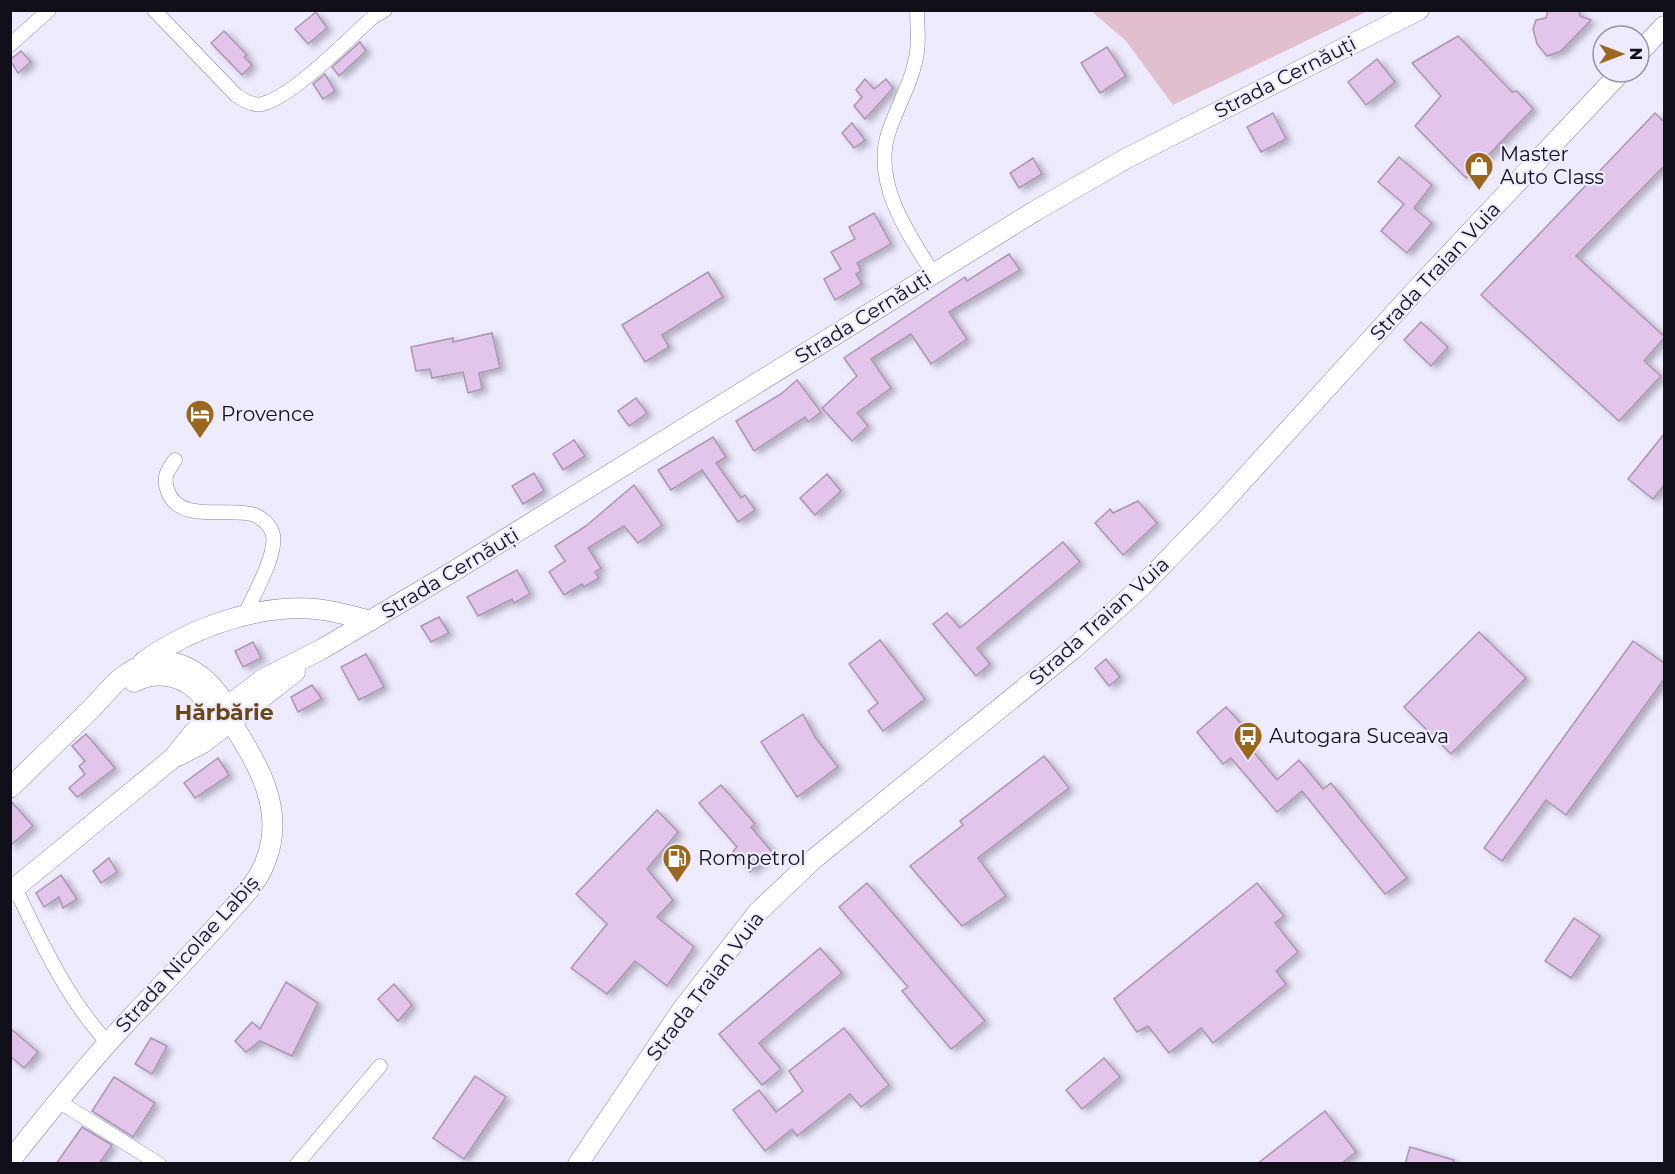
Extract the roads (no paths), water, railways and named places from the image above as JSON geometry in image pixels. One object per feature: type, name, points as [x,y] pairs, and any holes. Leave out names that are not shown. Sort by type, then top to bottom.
[{"type":"street","points":[[10,45],[49,10]]},
{"type":"street","points":[[154,10],[236,95],[247,102],[260,105],[287,91],[373,17],[385,10]]},
{"type":"street","points":[[917,10],[917,51],[908,85],[888,136],[884,163],[903,226],[933,273]]},
{"type":"street","name":"Strada Cernăuți","points":[[13,890],[173,758],[194,732],[321,649],[681,433],[933,273],[1127,158],[1419,10]]},
{"type":"street","points":[[1651,41],[1665,26]]},
{"type":"street","name":"Strada Traian Vuia","points":[[578,1164],[681,1011],[758,912],[824,851],[1048,670],[1141,587],[1214,512],[1414,292],[1610,84]]},
{"type":"street","points":[[175,460],[166,472],[165,481],[170,496],[177,503],[187,509],[208,513],[254,515],[269,526],[274,546],[243,617]]},
{"type":"street","points":[[10,788],[93,707],[118,678],[162,648],[186,636],[243,617],[294,609],[316,609],[370,621]]},
{"type":"street","points":[[132,669],[162,661],[183,664],[198,673],[224,714]]},
{"type":"street","points":[[93,707],[136,680],[150,675],[166,675],[192,686],[224,714]]},
{"type":"street","name":"Strada Nicolae Labiș","points":[[10,1161],[108,1043],[246,893],[266,860],[272,835],[271,808],[266,784],[257,763],[224,714]]},
{"type":"street","points":[[13,890],[88,1022],[108,1043]]},
{"type":"street","points":[[297,1164],[380,1066]]},
{"type":"street","points":[[58,1101],[159,1164]]},
{"type":"place","name":"Master Auto Class","points":[[1479,192]]},
{"type":"place","name":"Provence","points":[[200,440]]},
{"type":"place","name":"Autogara Suceava","points":[[1248,762]]},
{"type":"place","name":"Rompetrol","points":[[677,884]]},
{"type":"district","name":"Hărbărie","points":[[224,712]]}]
